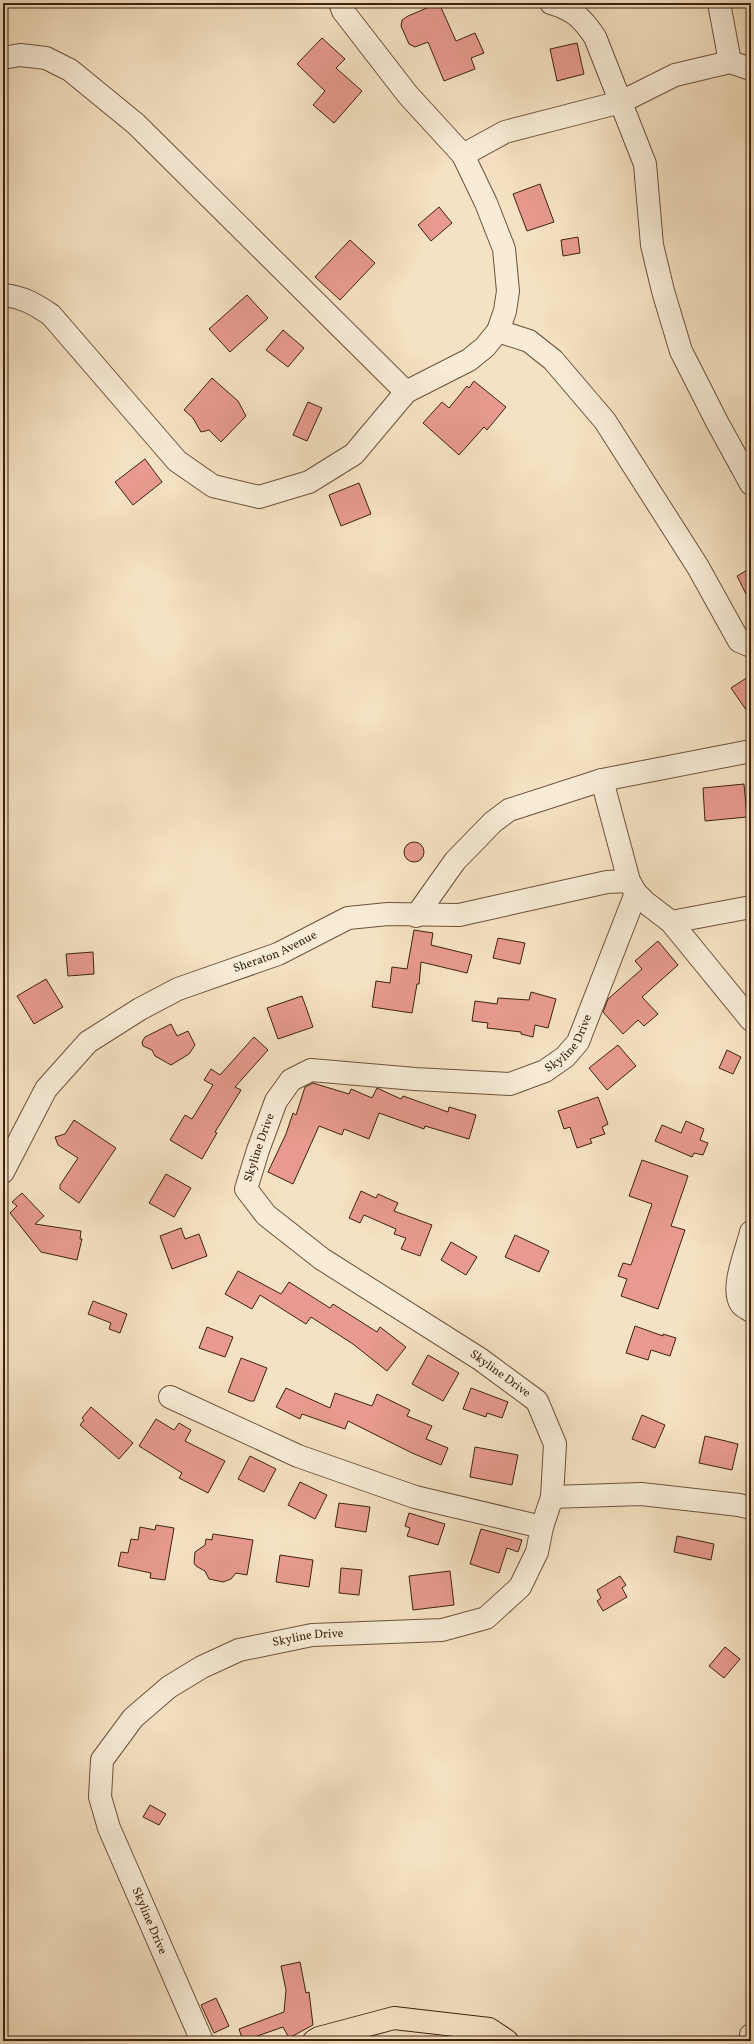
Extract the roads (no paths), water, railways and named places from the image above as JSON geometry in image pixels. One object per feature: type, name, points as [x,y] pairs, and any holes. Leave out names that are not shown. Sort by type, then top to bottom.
[{"type":"main road","points":[[314,2041],[319,2038],[394,2018],[489,2029],[507,2041]]},
{"type":"street","points":[[3,295],[17,296],[35,303],[51,316],[177,461],[213,486],[259,497],[309,482],[354,454],[406,392],[469,360],[486,347],[498,330],[505,311],[508,291],[504,249],[486,203],[463,156],[408,95],[343,11],[340,3]]},
{"type":"street","points":[[551,3],[564,7],[582,18],[595,37],[645,164],[652,245],[663,291],[681,351],[717,422],[751,484]]},
{"type":"street","points":[[719,3],[730,62]]},
{"type":"street","points":[[3,58],[20,55],[46,58],[70,70],[136,124],[406,392]]},
{"type":"street","points":[[463,156],[506,132],[621,102],[675,75],[730,62],[751,68]]},
{"type":"street","points":[[498,330],[529,341],[552,360],[605,421],[698,567],[739,641],[751,646]]},
{"type":"street","points":[[416,916],[455,860],[493,822],[509,810],[602,780],[751,751]]},
{"type":"street","points":[[602,780],[632,887],[671,922],[751,1020]]},
{"type":"street","name":"Sheraton Avenue","points":[[3,1172],[46,1089],[88,1042],[140,1009],[178,989],[278,954],[348,918],[388,914],[416,916],[458,915],[607,882],[632,887]]},
{"type":"street","name":"Skyline Drive","points":[[202,2041],[109,1828],[100,1797],[102,1760],[133,1718],[169,1687],[202,1667],[239,1650],[312,1635],[442,1630],[486,1618],[520,1588],[537,1552],[542,1527],[552,1497],[556,1444],[537,1401],[480,1359],[322,1259],[266,1215],[246,1189],[258,1150],[276,1101],[291,1080],[311,1070],[416,1079],[510,1084],[544,1071],[565,1057],[578,1042],[587,1020],[632,887]]},
{"type":"street","points":[[671,922],[742,908],[751,908]]},
{"type":"street","points":[[751,1232],[737,1287],[738,1297],[742,1305],[751,1311]]},
{"type":"street","points":[[170,1398],[298,1456],[408,1495],[542,1527]]},
{"type":"street","points":[[552,1497],[641,1494],[739,1505],[751,1508]]},
{"type":"street","points":[[750,2041],[751,2035]]}]
